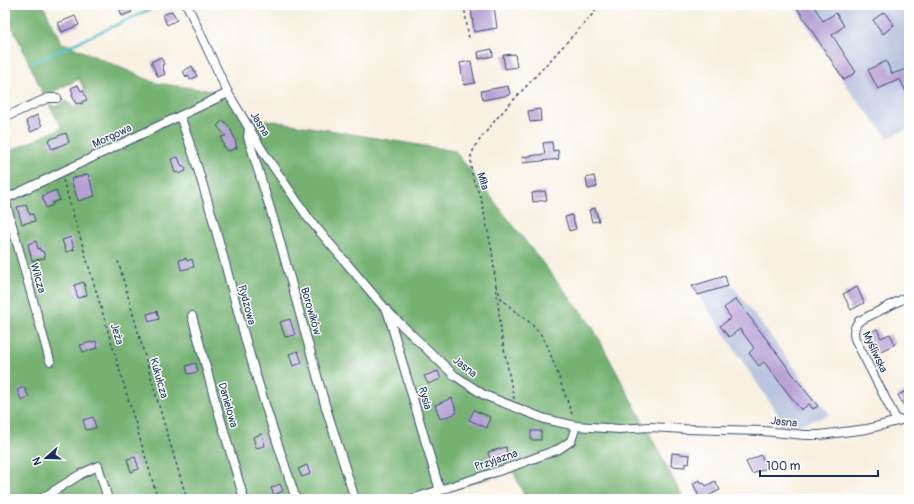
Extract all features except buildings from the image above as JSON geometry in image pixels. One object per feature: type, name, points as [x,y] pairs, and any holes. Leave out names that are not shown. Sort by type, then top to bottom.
[{"type":"street","name":"Jasna","points":[[187,5],[228,93],[264,154],[309,219],[388,312],[454,375],[484,395],[545,419],[576,426],[619,429],[650,427],[684,430],[763,431],[812,435],[867,429],[909,418]]},
{"type":"street","name":"Morgowa","points":[[5,200],[228,93]]},
{"type":"street","points":[[5,117],[48,98],[57,98]]},
{"type":"street","name":"Rydzowa","points":[[180,116],[216,229],[249,351],[296,499]]},
{"type":"street","name":"Borowików","points":[[249,128],[248,137],[277,232],[326,408],[355,499]]},
{"type":"street","name":"Wilcza","points":[[5,200],[50,361]]},
{"type":"street","name":"Myśliwska","points":[[896,421],[855,339],[853,332],[854,326],[859,321],[909,296]]},
{"type":"street","name":"Rysia","points":[[388,312],[440,491]]},
{"type":"street","name":"Danielowa","points":[[192,316],[244,499]]},
{"type":"street","name":"Przyjazna","points":[[412,499],[508,468],[559,449],[571,441],[576,426]]},
{"type":"street","points":[[41,499],[81,474],[98,466],[108,499]]},
{"type":"path","points":[[464,5],[469,39]]},
{"type":"path","name":"Miła","points":[[516,407],[502,339],[492,251],[481,198],[473,179],[471,156],[482,136],[497,118],[601,5]]},
{"type":"path","name":"Jeża","points":[[61,173],[158,499]]},
{"type":"path","name":"Kukułcza","points":[[118,261],[187,499]]},
{"type":"path","points":[[495,284],[501,298],[540,334],[548,347],[576,426]]},
{"type":"shaded area","points":[[794,5],[909,5],[909,128],[888,138],[850,91]]},
{"type":"shaded area","points":[[725,276],[830,415],[787,428],[692,286]]},
{"type":"green space","points":[[5,5],[43,5],[61,42],[156,83],[221,92],[249,117],[455,151],[592,326],[684,499],[526,499],[513,471],[421,499],[5,499],[5,153],[62,128],[47,101],[55,107],[67,101],[74,108],[90,100],[79,79],[44,96],[5,10]]},
{"type":"waterway","points":[[32,63],[160,5]]}]
